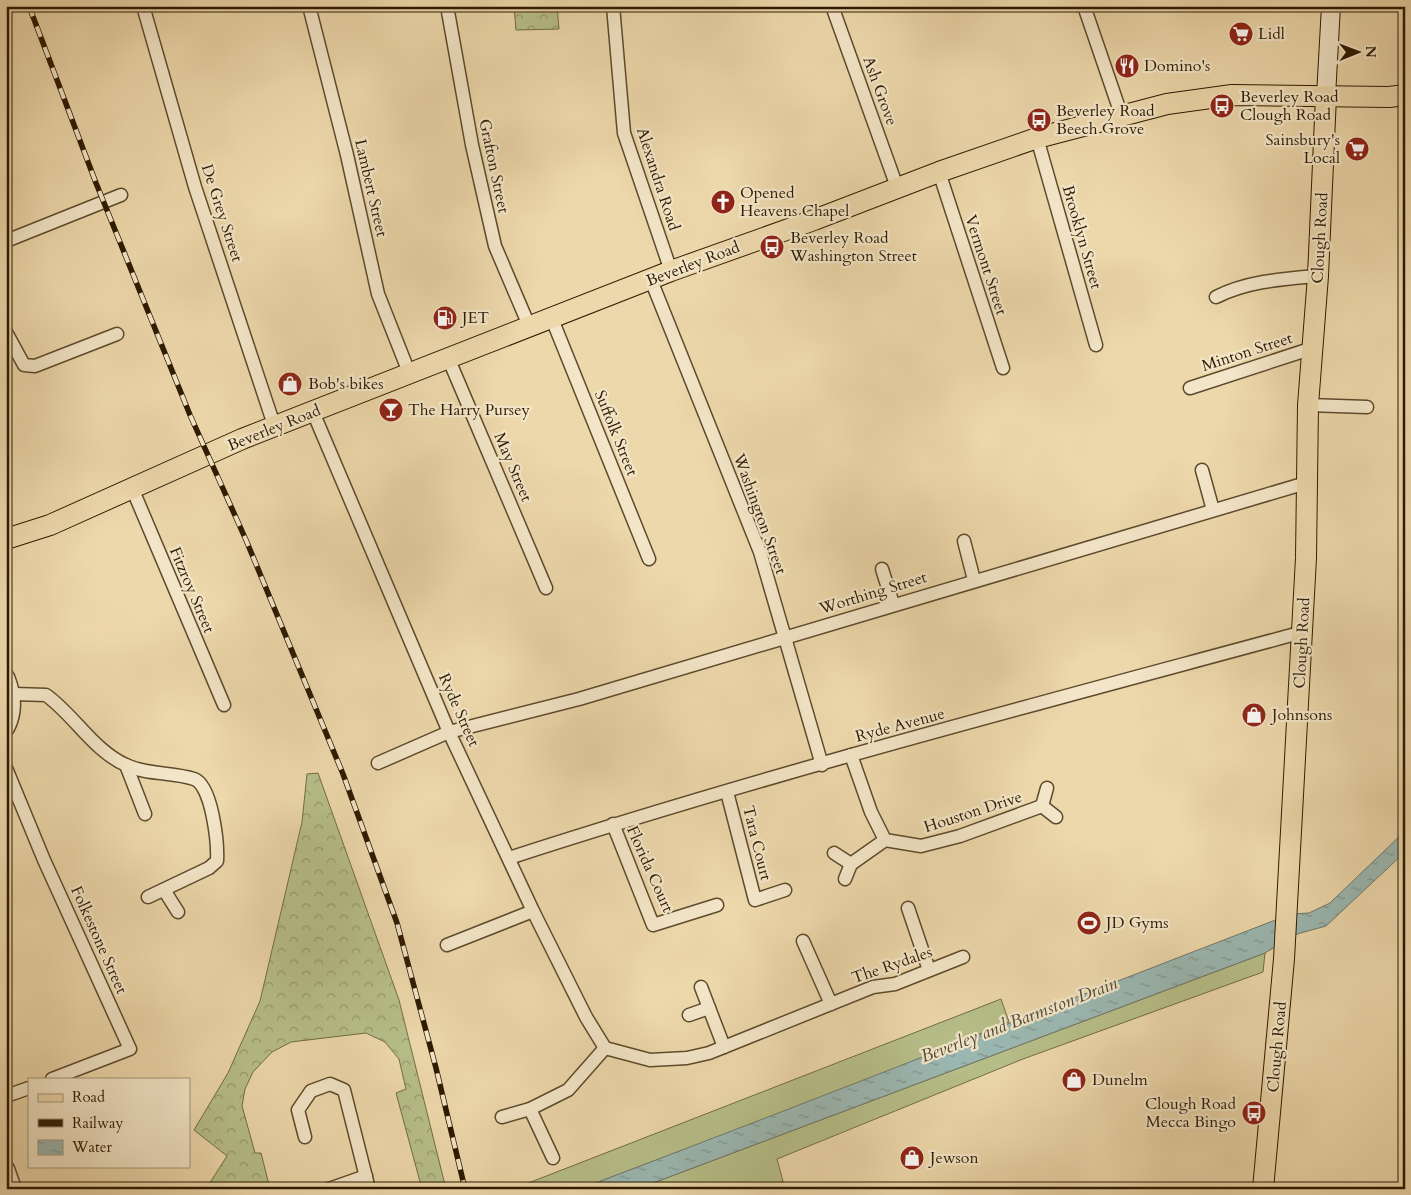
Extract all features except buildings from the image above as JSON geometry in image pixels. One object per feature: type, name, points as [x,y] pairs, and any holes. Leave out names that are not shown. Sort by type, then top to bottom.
[{"type":"main road","points":[[1326,96],[1331,6]]},
{"type":"main road","name":"Beverley Road","points":[[6,539],[50,526],[242,440],[671,271],[814,220],[896,187],[1037,138],[1121,114],[1167,104],[1232,95],[1390,97],[1405,95]]},
{"type":"main road","name":"Clough Road","points":[[1264,1189],[1285,948],[1303,632],[1308,405],[1318,276],[1326,96]]},
{"type":"street","name":"De Grey Street","points":[[143,6],[195,186],[275,428]]},
{"type":"street","name":"Lambert Street","points":[[309,6],[378,294],[410,375]]},
{"type":"street","name":"Grafton Street","points":[[447,6],[472,145],[495,246],[530,328]]},
{"type":"street","name":"Alexandra Road","points":[[613,6],[624,133],[671,271]]},
{"type":"street","name":"Ash Grove","points":[[832,6],[896,187]]},
{"type":"street","points":[[1084,6],[1121,114]]},
{"type":"street","name":"Brooklyn Street","points":[[1037,138],[1096,345]]},
{"type":"street","name":"Vermont Street","points":[[938,172],[1003,368]]},
{"type":"street","points":[[6,241],[121,195]]},
{"type":"street","points":[[1215,298],[1230,290],[1272,280],[1318,276]]},
{"type":"street","name":"Washington Street","points":[[651,280],[760,552],[822,764]]},
{"type":"street","name":"Suffolk Street","points":[[552,319],[649,559]]},
{"type":"street","points":[[6,332],[24,365],[35,366],[117,334]]},
{"type":"street","name":"Minton Street","points":[[1190,388],[1313,348]]},
{"type":"street","name":"May Street","points":[[449,360],[546,588]]},
{"type":"street","points":[[1308,405],[1367,408]]},
{"type":"street","name":"Ryde Street","points":[[313,412],[449,732],[533,911],[604,1048]]},
{"type":"street","points":[[1202,470],[1213,510]]},
{"type":"street","name":"Worthing Street","points":[[378,763],[449,732],[579,699],[893,604],[1306,483]]},
{"type":"street","name":"Fitzroy Street","points":[[132,488],[224,705]]},
{"type":"street","points":[[964,541],[974,580]]},
{"type":"street","points":[[882,569],[893,604]]},
{"type":"street","name":"Ryde Avenue","points":[[509,858],[613,824],[851,755],[1303,632]]},
{"type":"street","points":[[6,677],[14,694],[10,722],[6,728]]},
{"type":"street","points":[[14,694],[46,695],[57,703],[106,752],[126,765],[196,780],[207,792],[218,848],[218,861],[209,868],[148,897]]},
{"type":"street","points":[[845,879],[851,864],[885,840],[871,812],[851,755]]},
{"type":"street","points":[[126,765],[145,814]]},
{"type":"street","name":"Folkestone Street","points":[[6,768],[44,860],[130,1049],[55,1078]]},
{"type":"street","name":"Houston Drive","points":[[1042,806],[1047,788]]},
{"type":"street","name":"Tara Court","points":[[727,792],[755,900],[784,890]]},
{"type":"street","name":"Houston Drive","points":[[885,840],[921,846],[960,836],[1042,806]]},
{"type":"street","name":"Houston Drive","points":[[1042,806],[1056,817]]},
{"type":"street","name":"Florida Court","points":[[613,824],[653,925],[717,905]]},
{"type":"street","points":[[834,853],[851,864]]},
{"type":"street","points":[[164,890],[178,912]]},
{"type":"street","points":[[908,908],[930,970]]},
{"type":"street","points":[[447,945],[533,911]]},
{"type":"street","points":[[803,941],[831,1004]]},
{"type":"street","name":"The Rydales","points":[[604,1048],[650,1060],[687,1058],[724,1047],[873,987],[895,984],[963,957]]},
{"type":"street","points":[[700,987],[724,1047]]},
{"type":"street","points":[[689,1015],[709,1008]]},
{"type":"street","points":[[502,1117],[530,1109],[568,1090],[604,1048]]},
{"type":"street","points":[[304,1137],[298,1110],[311,1091],[330,1084],[344,1090],[368,1183],[329,1189]]},
{"type":"street","points":[[6,1096],[28,1088]]},
{"type":"street","points":[[530,1109],[553,1158]]},
{"type":"street","points":[[6,1170],[14,1189]]},
{"type":"green space","points":[[514,6],[557,6],[559,29],[516,30]]},
{"type":"green space","points":[[318,773],[399,1000],[446,1189],[422,1189],[396,1093],[406,1089],[399,1059],[385,1042],[366,1033],[291,1042],[272,1052],[253,1072],[245,1089],[242,1106],[255,1153],[261,1153],[270,1189],[206,1189],[227,1156],[194,1130],[228,1073],[260,1001],[302,822],[307,774]]},
{"type":"green space","points":[[1265,953],[1263,972],[1023,1059],[777,1159],[785,1189],[637,1189]]},
{"type":"green space","points":[[1001,999],[1009,1022],[843,1090],[580,1189],[513,1189]]},
{"type":"water","name":"Beverley and Barmston Drain","points":[[1405,831],[1405,852],[1326,926],[1297,934],[1265,953],[637,1189],[580,1189],[1291,914],[1309,913],[1330,903]]},
{"type":"railway","points":[[29,6],[96,183],[190,415],[246,540],[343,774],[397,923],[436,1068],[465,1189]]},
{"type":"place","name":"Lidl","points":[[1241,34]]},
{"type":"place","name":"Domino's","points":[[1127,66]]},
{"type":"place","name":"Beverley Road Clough Road","points":[[1222,106]]},
{"type":"place","name":"Beverley Road Beech Grove","points":[[1039,120]]},
{"type":"place","name":"Sainsbury's Local","points":[[1357,149]]},
{"type":"place","name":"Opened Heavens Chapel","points":[[723,202]]},
{"type":"place","name":"Beverley Road Washington Street","points":[[772,247]]},
{"type":"place","name":"JET","points":[[445,318]]},
{"type":"place","name":"Bob's bikes","points":[[290,384]]},
{"type":"place","name":"The Harry Pursey","points":[[391,410]]},
{"type":"place","name":"Johnsons","points":[[1254,715]]},
{"type":"place","name":"JD Gyms","points":[[1089,923]]},
{"type":"place","name":"Dunelm","points":[[1074,1080]]},
{"type":"place","name":"Clough Road Mecca Bingo","points":[[1254,1113]]},
{"type":"place","name":"Jewson","points":[[912,1158]]}]
